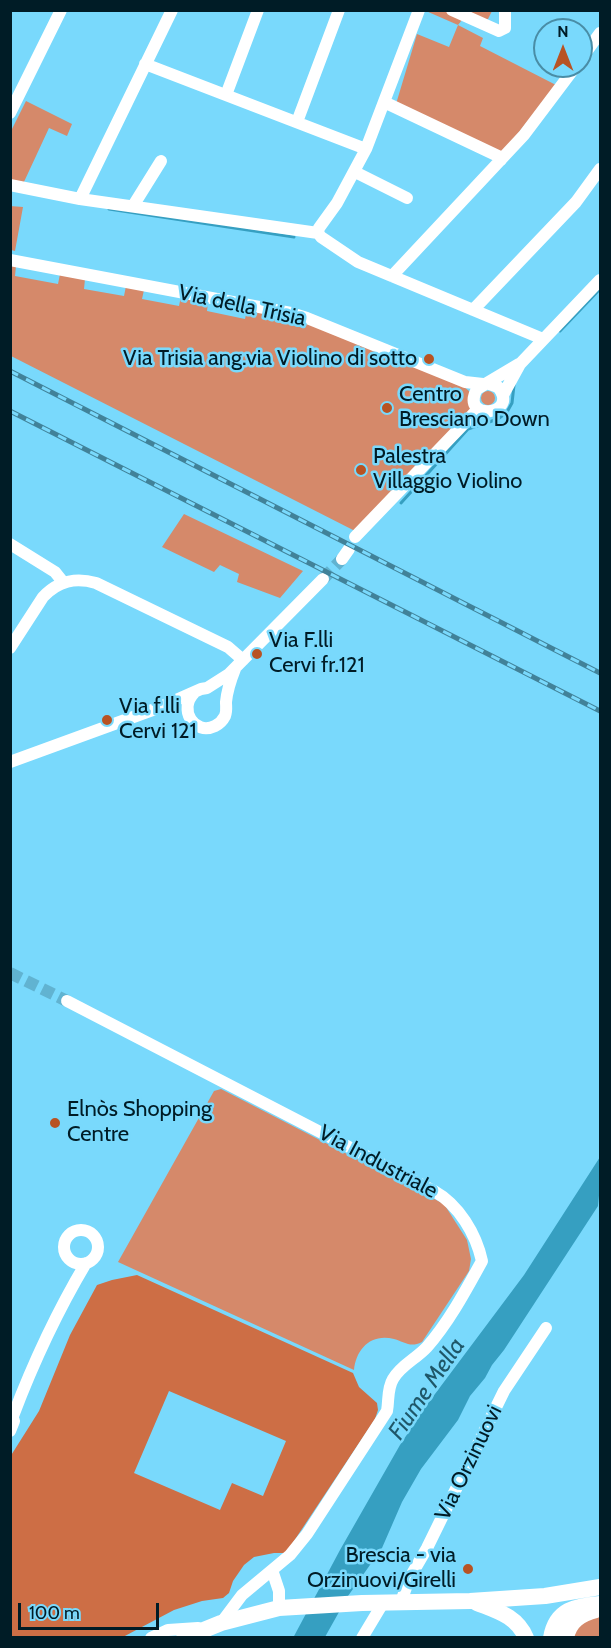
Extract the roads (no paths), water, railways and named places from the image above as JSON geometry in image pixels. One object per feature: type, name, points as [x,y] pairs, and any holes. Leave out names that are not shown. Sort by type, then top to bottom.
[{"type":"main road","points":[[184,1638],[213,1625],[279,1608],[362,1603],[470,1601],[544,1596],[600,1587]]},
{"type":"main road","points":[[544,1596],[600,1598]]},
{"type":"main road","points":[[470,1601],[509,1615],[519,1625],[526,1638]]},
{"type":"main road","points":[[551,1638],[555,1625],[570,1609],[578,1605],[600,1604]]},
{"type":"main road","points":[[566,1638],[568,1629],[579,1617],[600,1609]]},
{"type":"street","points":[[10,113],[61,10]]},
{"type":"street","points":[[80,199],[172,10]]},
{"type":"street","points":[[226,95],[258,10]]},
{"type":"street","points":[[297,122],[339,10]]},
{"type":"street","points":[[318,233],[355,172],[366,149],[419,10]]},
{"type":"street","points":[[452,10],[499,31],[506,26],[506,10]]},
{"type":"street","points":[[145,64],[366,149]]},
{"type":"street","points":[[392,276],[525,135],[567,78]]},
{"type":"street","points":[[384,102],[498,156],[501,160]]},
{"type":"street","points":[[133,206],[161,161]]},
{"type":"street","points":[[473,310],[576,202],[600,169]]},
{"type":"street","points":[[355,172],[407,198]]},
{"type":"street","points":[[10,185],[80,199],[318,233],[358,262],[543,339]]},
{"type":"street","name":"Via della Trisia","points":[[10,260],[299,316],[465,382],[485,384]]},
{"type":"street","points":[[465,382],[474,394],[474,402],[478,409],[486,412],[495,411],[502,404],[503,395],[520,364],[600,280]]},
{"type":"street","points":[[474,394],[485,384],[520,364]]},
{"type":"street","points":[[485,384],[495,385],[503,395]]},
{"type":"street","points":[[355,537],[478,409]]},
{"type":"street","points":[[10,544],[55,572],[63,582]]},
{"type":"street","points":[[10,762],[158,708],[222,679],[323,579]]},
{"type":"street","points":[[10,648],[43,597],[54,586],[79,580],[96,583],[228,647],[239,664]]},
{"type":"street","points":[[226,703],[239,664]]},
{"type":"street","points":[[158,708],[179,705],[186,708],[193,722],[204,728],[211,728],[222,721],[227,709],[219,692],[201,690],[189,699],[186,708]]},
{"type":"street","name":"Via Industriale","points":[[67,1001],[446,1197],[471,1230],[479,1245],[482,1261],[463,1294],[427,1347],[406,1364],[393,1380],[389,1389],[387,1411],[307,1534],[290,1555],[242,1595],[213,1625]]},
{"type":"street","points":[[84,1231],[93,1236],[98,1248],[93,1259],[86,1263],[77,1264],[65,1251],[66,1241],[73,1233],[84,1231]]},
{"type":"street","points":[[70,1259],[72,1287]]},
{"type":"street","points":[[10,1431],[13,1425],[12,1414],[24,1386],[86,1263]]},
{"type":"street","name":"Via Orzinuovi","points":[[401,1602],[409,1579],[427,1548],[504,1391],[546,1328]]},
{"type":"street","points":[[10,1398],[24,1386]]},
{"type":"street","points":[[272,1570],[279,1592],[279,1608]]},
{"type":"street","points":[[362,1638],[383,1604]]},
{"type":"street","points":[[151,1638],[168,1629],[213,1625]]},
{"type":"water","points":[[600,1157],[598,1206],[504,1350],[470,1396],[458,1420],[421,1469],[402,1502],[382,1548],[348,1596],[325,1637],[293,1638],[400,1445],[426,1406],[524,1275]]},
{"type":"waterway","points":[[109,209],[294,237]]},
{"type":"waterway","points":[[560,331],[600,289]]},
{"type":"waterway","points":[[401,503],[468,429],[498,419],[507,412],[512,403],[514,385]]},
{"type":"tunnel","points":[[323,579],[342,559]]},
{"type":"tunnel","points":[[10,973],[67,1001]]},
{"type":"railway","points":[[10,371],[600,673]]},
{"type":"railway","points":[[10,411],[600,711]]},
{"type":"place","name":"Via Trisia ang.via Violino di sotto","points":[[429,359]]},
{"type":"place","name":"Centro Bresciano Down","points":[[387,408]]},
{"type":"place","name":"Palestra Villaggio Violino","points":[[361,470]]},
{"type":"place","name":"Via F.lli Cervi fr.121","points":[[257,654]]},
{"type":"place","name":"Via f.lli Cervi 121","points":[[107,720]]},
{"type":"place","name":"Elnòs Shopping Centre","points":[[55,1123]]},
{"type":"place","name":"Brescia - via Orzinuovi/Girelli","points":[[468,1569]]},
{"type":"water label","name":"Fiume Mella","points":[[427,1389]]}]
